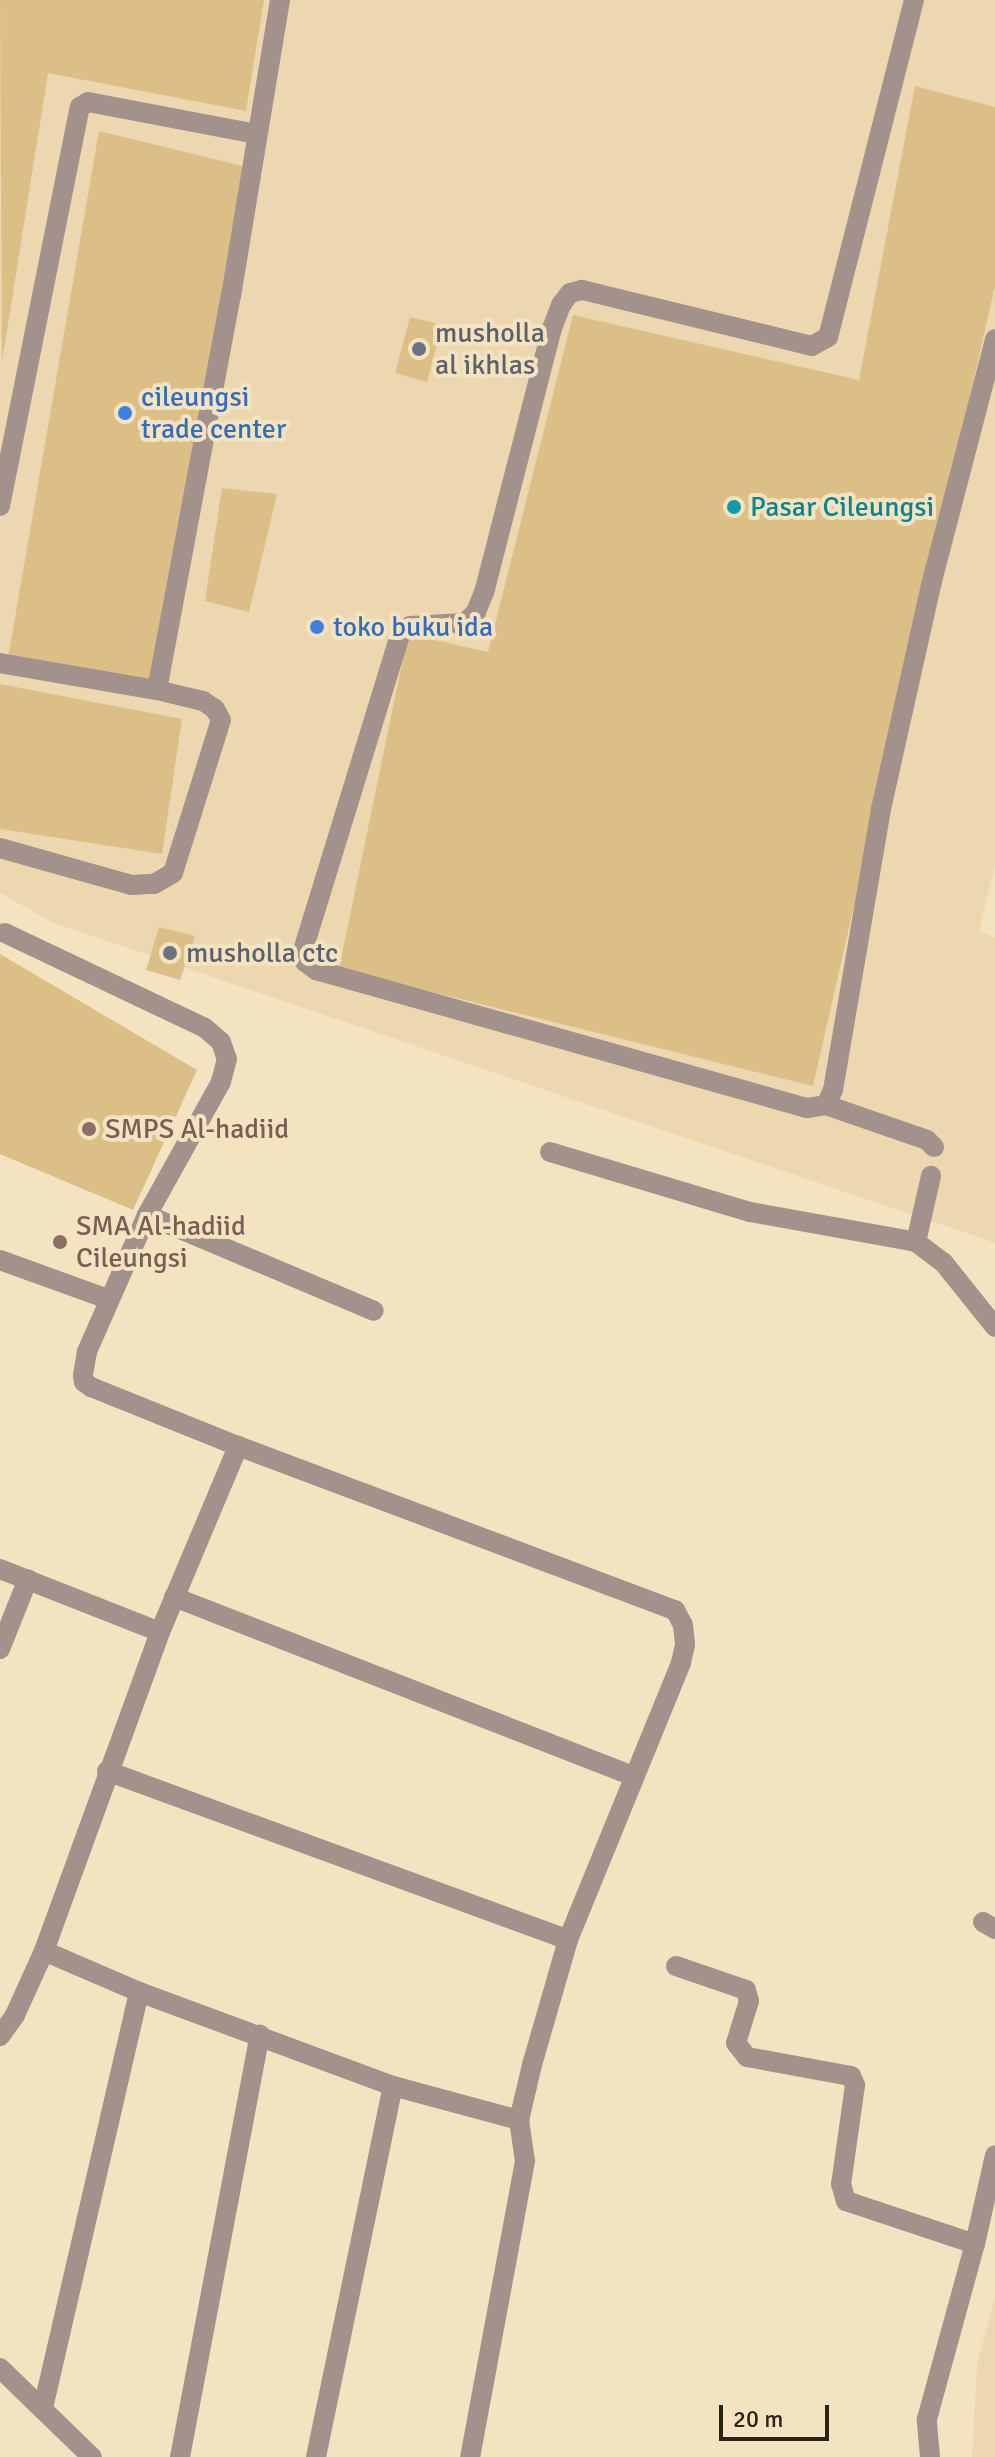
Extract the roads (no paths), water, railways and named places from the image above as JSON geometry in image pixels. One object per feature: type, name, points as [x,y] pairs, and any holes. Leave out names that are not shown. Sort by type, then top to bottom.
[{"type":"street","points":[[157,690],[231,296],[280,0]]},
{"type":"street","points":[[914,0],[828,337],[812,346],[582,290],[570,293],[561,305],[552,328],[476,612],[458,625],[410,626],[400,635],[303,951],[305,962],[316,970],[807,1108],[826,1105],[927,1140],[934,1147]]},
{"type":"street","points":[[0,506],[80,107],[88,102],[256,134]]},
{"type":"street","points":[[826,1105],[833,1090],[881,809],[931,585],[995,339]]},
{"type":"street","points":[[0,663],[203,701],[215,709],[221,720],[173,873],[154,884],[132,885],[0,848]]},
{"type":"street","points":[[5,933],[205,1028],[221,1042],[227,1059],[221,1082],[147,1215],[108,1299],[83,1363],[84,1382],[238,1446],[675,1610],[684,1635],[681,1663],[568,1940],[519,2120],[525,2161],[470,2457]]},
{"type":"street","points":[[550,1152],[750,1212],[916,1242],[943,1262],[995,1327]]},
{"type":"street","points":[[916,1242],[931,1176]]},
{"type":"street","points":[[147,1215],[374,1311]]},
{"type":"street","points":[[0,1260],[108,1299]]},
{"type":"street","points":[[0,2036],[8,2013],[44,1951],[160,1632],[238,1446]]},
{"type":"street","points":[[0,1569],[160,1632]]},
{"type":"street","points":[[0,1649],[28,1579]]},
{"type":"street","points":[[174,1597],[634,1776]]},
{"type":"street","points":[[107,1771],[568,1940]]},
{"type":"street","points":[[44,1951],[139,1992],[393,2086],[519,2120]]},
{"type":"street","points":[[676,1966],[746,1990],[749,2001],[736,2043],[747,2057],[851,2076],[855,2085],[841,2184],[846,2201],[975,2244]]},
{"type":"street","points":[[43,2408],[139,1992]]},
{"type":"street","points":[[180,2457],[260,2035]]},
{"type":"street","points":[[316,2457],[393,2086]]},
{"type":"street","points":[[930,2457],[927,2419],[975,2244],[995,2155]]},
{"type":"street","points":[[0,2368],[92,2457]]},
{"type":"place","name":"musholla al ikhlas","points":[[419,349]]},
{"type":"place","name":"cileungsi trade center","points":[[125,413]]},
{"type":"place","name":"Pasar Cileungsi","points":[[734,507]]},
{"type":"place","name":"toko buku ida","points":[[317,627]]},
{"type":"place","name":"musholla ctc","points":[[170,953]]},
{"type":"place","name":"SMPS Al-hadiid","points":[[89,1129]]},
{"type":"place","name":"SMA Al-hadiid Cileungsi","points":[[60,1242]]}]
